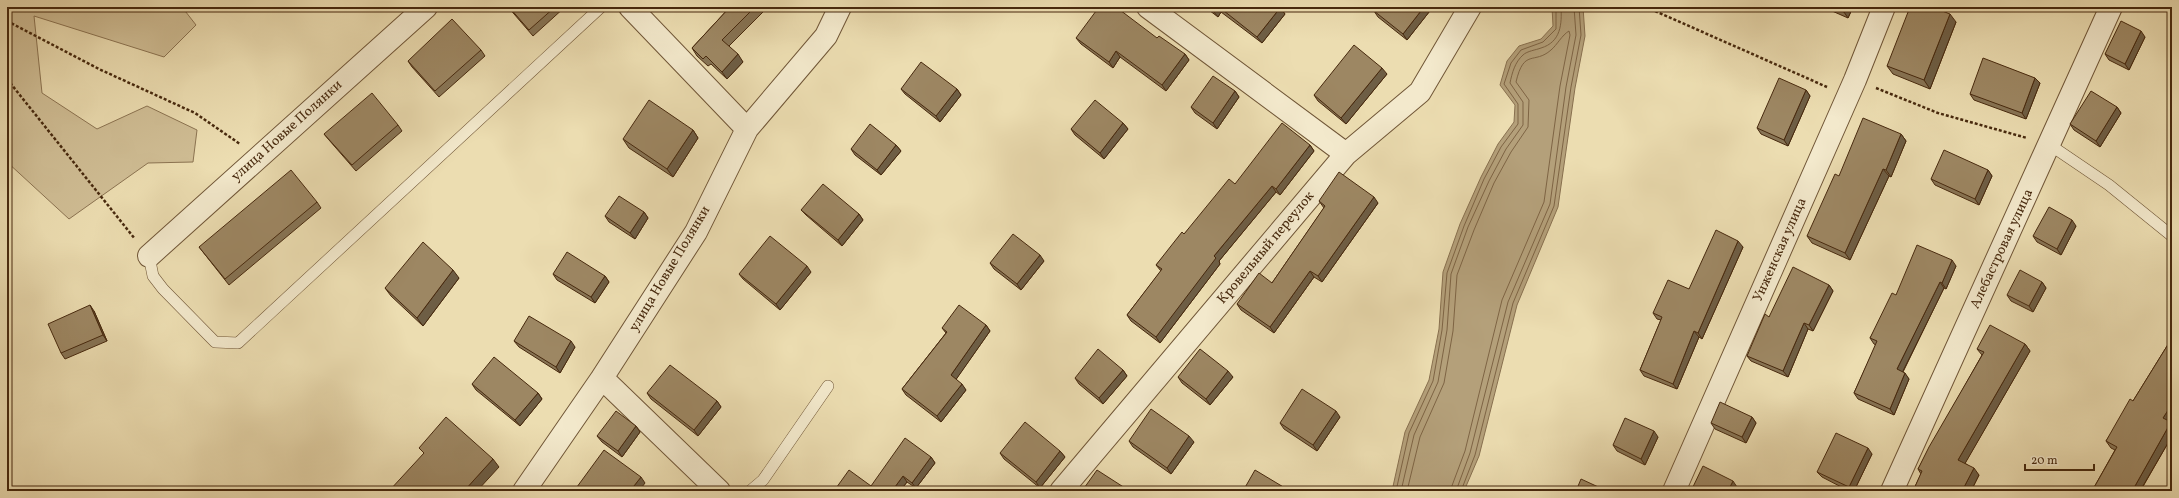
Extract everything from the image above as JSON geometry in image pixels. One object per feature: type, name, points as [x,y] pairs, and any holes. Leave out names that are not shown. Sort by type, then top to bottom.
[{"type":"street","name":"улица Новые Полянки","points":[[149,256],[258,156],[426,7]]},
{"type":"street","points":[[630,7],[747,129]]},
{"type":"street","name":"улица Новые Полянки","points":[[524,491],[602,378],[696,232],[747,129],[826,36],[840,7]]},
{"type":"street","points":[[1148,7],[1346,154]]},
{"type":"street","name":"Кровельный переулок","points":[[1061,491],[1346,154],[1420,92],[1470,7]]},
{"type":"street","name":"Унженская улица","points":[[1674,491],[1852,88],[1884,7]]},
{"type":"street","name":"Алебастровая улица","points":[[1892,491],[2050,145],[2111,7]]},
{"type":"street","points":[[602,378],[719,491]]},
{"type":"lane","points":[[149,256],[153,276],[163,290],[215,342],[238,343],[601,7]]},
{"type":"lane","points":[[2050,145],[2110,185],[2172,236]]},
{"type":"lane","points":[[750,491],[763,480],[828,386]]},
{"type":"path","points":[[1646,7],[1852,88],[2050,145]]},
{"type":"path","points":[[7,21],[99,69],[195,113],[258,156]]},
{"type":"path","points":[[7,79],[149,256]]},
{"type":"shaded area","points":[[7,7],[182,7],[196,25],[164,57],[34,16],[42,93],[97,129],[147,106],[197,130],[193,162],[148,163],[69,219],[7,162]]},
{"type":"water","points":[[1552,7],[1583,7],[1585,36],[1575,88],[1558,207],[1517,305],[1479,456],[1464,491],[1392,491],[1405,432],[1429,380],[1439,329],[1443,272],[1460,224],[1481,177],[1498,144],[1514,122],[1515,105],[1500,85],[1507,61],[1519,46],[1541,39],[1553,26]]},
{"type":"building","points":[[509,7],[555,7],[529,30]]},
{"type":"building","points":[[730,7],[755,7],[722,40],[738,54],[722,72],[706,56],[703,59],[692,48]]},
{"type":"building","points":[[1099,7],[1116,7],[1157,38],[1159,36],[1185,54],[1162,85],[1116,51],[1109,62],[1076,38]]},
{"type":"building","points":[[1209,7],[1216,7],[1213,11]]},
{"type":"building","points":[[1219,7],[1280,7],[1280,8],[1257,37]]},
{"type":"building","points":[[1377,7],[1424,7],[1403,34],[1374,11]]},
{"type":"building","points":[[1832,7],[1846,7],[1844,12]]},
{"type":"building","points":[[1910,7],[1932,7],[1950,14],[1924,80],[1887,66]]},
{"type":"building","points":[[452,19],[481,50],[435,91],[408,61]]},
{"type":"building","points":[[2121,21],[2141,31],[2125,64],[2105,54]]},
{"type":"building","points":[[1354,45],[1382,68],[1341,118],[1314,95]]},
{"type":"building","points":[[1983,58],[2035,78],[2022,113],[1970,94]]},
{"type":"building","points":[[921,62],[957,89],[936,116],[901,89]]},
{"type":"building","points":[[1213,76],[1235,91],[1213,123],[1191,107]]},
{"type":"building","points":[[1779,78],[1806,90],[1784,140],[1757,128]]},
{"type":"building","points":[[2091,91],[2117,107],[2096,141],[2070,124]]},
{"type":"building","points":[[372,93],[398,125],[352,165],[324,134]]},
{"type":"building","points":[[649,100],[693,130],[667,169],[623,139]]},
{"type":"building","points":[[1095,100],[1123,123],[1100,153],[1071,129]]},
{"type":"building","points":[[1863,118],[1901,134],[1886,170],[1883,169],[1845,253],[1807,236],[1835,174],[1839,176]]},
{"type":"building","points":[[1282,123],[1310,145],[1276,189],[1272,186],[1214,256],[1216,258],[1156,337],[1127,315],[1162,269],[1156,265],[1182,232],[1184,234],[1229,179],[1235,184]]},
{"type":"building","points":[[870,124],[896,145],[877,170],[851,149]]},
{"type":"building","points":[[1944,150],[1988,170],[1975,199],[1931,179]]},
{"type":"building","points":[[291,170],[317,202],[225,279],[199,247]]},
{"type":"building","points":[[1339,172],[1374,197],[1318,276],[1310,271],[1270,327],[1237,304],[1259,273],[1272,283],[1325,206],[1319,201]]},
{"type":"building","points":[[823,184],[859,214],[838,240],[801,210]]},
{"type":"building","points":[[619,196],[644,212],[630,233],[605,216]]},
{"type":"building","points":[[2049,207],[2072,220],[2057,249],[2033,236]]},
{"type":"building","points":[[1716,230],[1738,241],[1698,333],[1694,331],[1673,384],[1640,370],[1662,317],[1653,313],[1668,280],[1689,289]]},
{"type":"building","points":[[1013,234],[1040,255],[1017,284],[990,263]]},
{"type":"building","points":[[770,236],[807,266],[776,304],[739,274]]},
{"type":"building","points":[[423,242],[453,270],[417,318],[385,288]]},
{"type":"building","points":[[1917,245],[1952,260],[1942,283],[1940,282],[1897,369],[1905,373],[1890,409],[1854,393],[1877,341],[1870,338],[1892,293],[1896,295]]},
{"type":"building","points":[[567,252],[605,276],[591,297],[553,274]]},
{"type":"building","points":[[1793,267],[1829,285],[1809,325],[1804,323],[1783,371],[1747,356],[1765,314],[1769,317]]},
{"type":"building","points":[[2020,270],[2042,282],[2029,306],[2007,295]]},
{"type":"building","points":[[90,305],[103,335],[61,353],[48,324]]},
{"type":"building","points":[[959,305],[986,325],[951,375],[962,384],[937,416],[902,389],[947,332],[942,328]]},
{"type":"building","points":[[529,316],[571,341],[556,367],[514,341]]},
{"type":"building","points":[[2172,319],[2172,328],[2168,325]]},
{"type":"building","points":[[1990,325],[2025,344],[1958,460],[1974,468],[1962,491],[1913,491],[1922,471],[1918,469],[1929,447],[1984,352],[1977,349]]},
{"type":"building","points":[[2172,338],[2172,404],[2163,418],[2171,422],[2135,486],[2143,491],[2092,491],[2117,447],[2106,441],[2130,399],[2133,401]]},
{"type":"building","points":[[1098,349],[1123,370],[1099,398],[1075,378]]},
{"type":"building","points":[[1200,349],[1228,371],[1206,399],[1178,377]]},
{"type":"building","points":[[494,357],[538,393],[515,420],[472,384]]},
{"type":"building","points":[[670,365],[717,401],[694,430],[647,393]]},
{"type":"building","points":[[1302,389],[1336,411],[1313,445],[1280,423]]},
{"type":"building","points":[[1720,402],[1752,417],[1742,437],[1711,423]]},
{"type":"building","points":[[1151,409],[1189,436],[1167,468],[1129,441]]},
{"type":"building","points":[[616,411],[636,426],[618,451],[597,436]]},
{"type":"building","points":[[446,417],[493,459],[464,491],[389,491],[424,453],[419,448]]},
{"type":"building","points":[[1625,418],[1654,431],[1641,459],[1613,445]]},
{"type":"building","points":[[1025,422],[1060,451],[1036,482],[1000,453]]},
{"type":"building","points":[[1836,433],[1868,448],[1849,487],[1817,472]]},
{"type":"building","points":[[905,438],[931,457],[912,483],[903,476],[892,491],[834,491],[849,470],[871,486]]},
{"type":"building","points":[[604,450],[641,477],[630,491],[574,491]]},
{"type":"building","points":[[1703,466],[1733,481],[1728,491],[1691,491]]},
{"type":"building","points":[[1097,470],[1125,488],[1123,491],[1082,491]]},
{"type":"building","points":[[1255,470],[1285,488],[1284,491],[1243,491]]},
{"type":"building","points":[[1581,479],[1607,491],[1576,491]]}]
